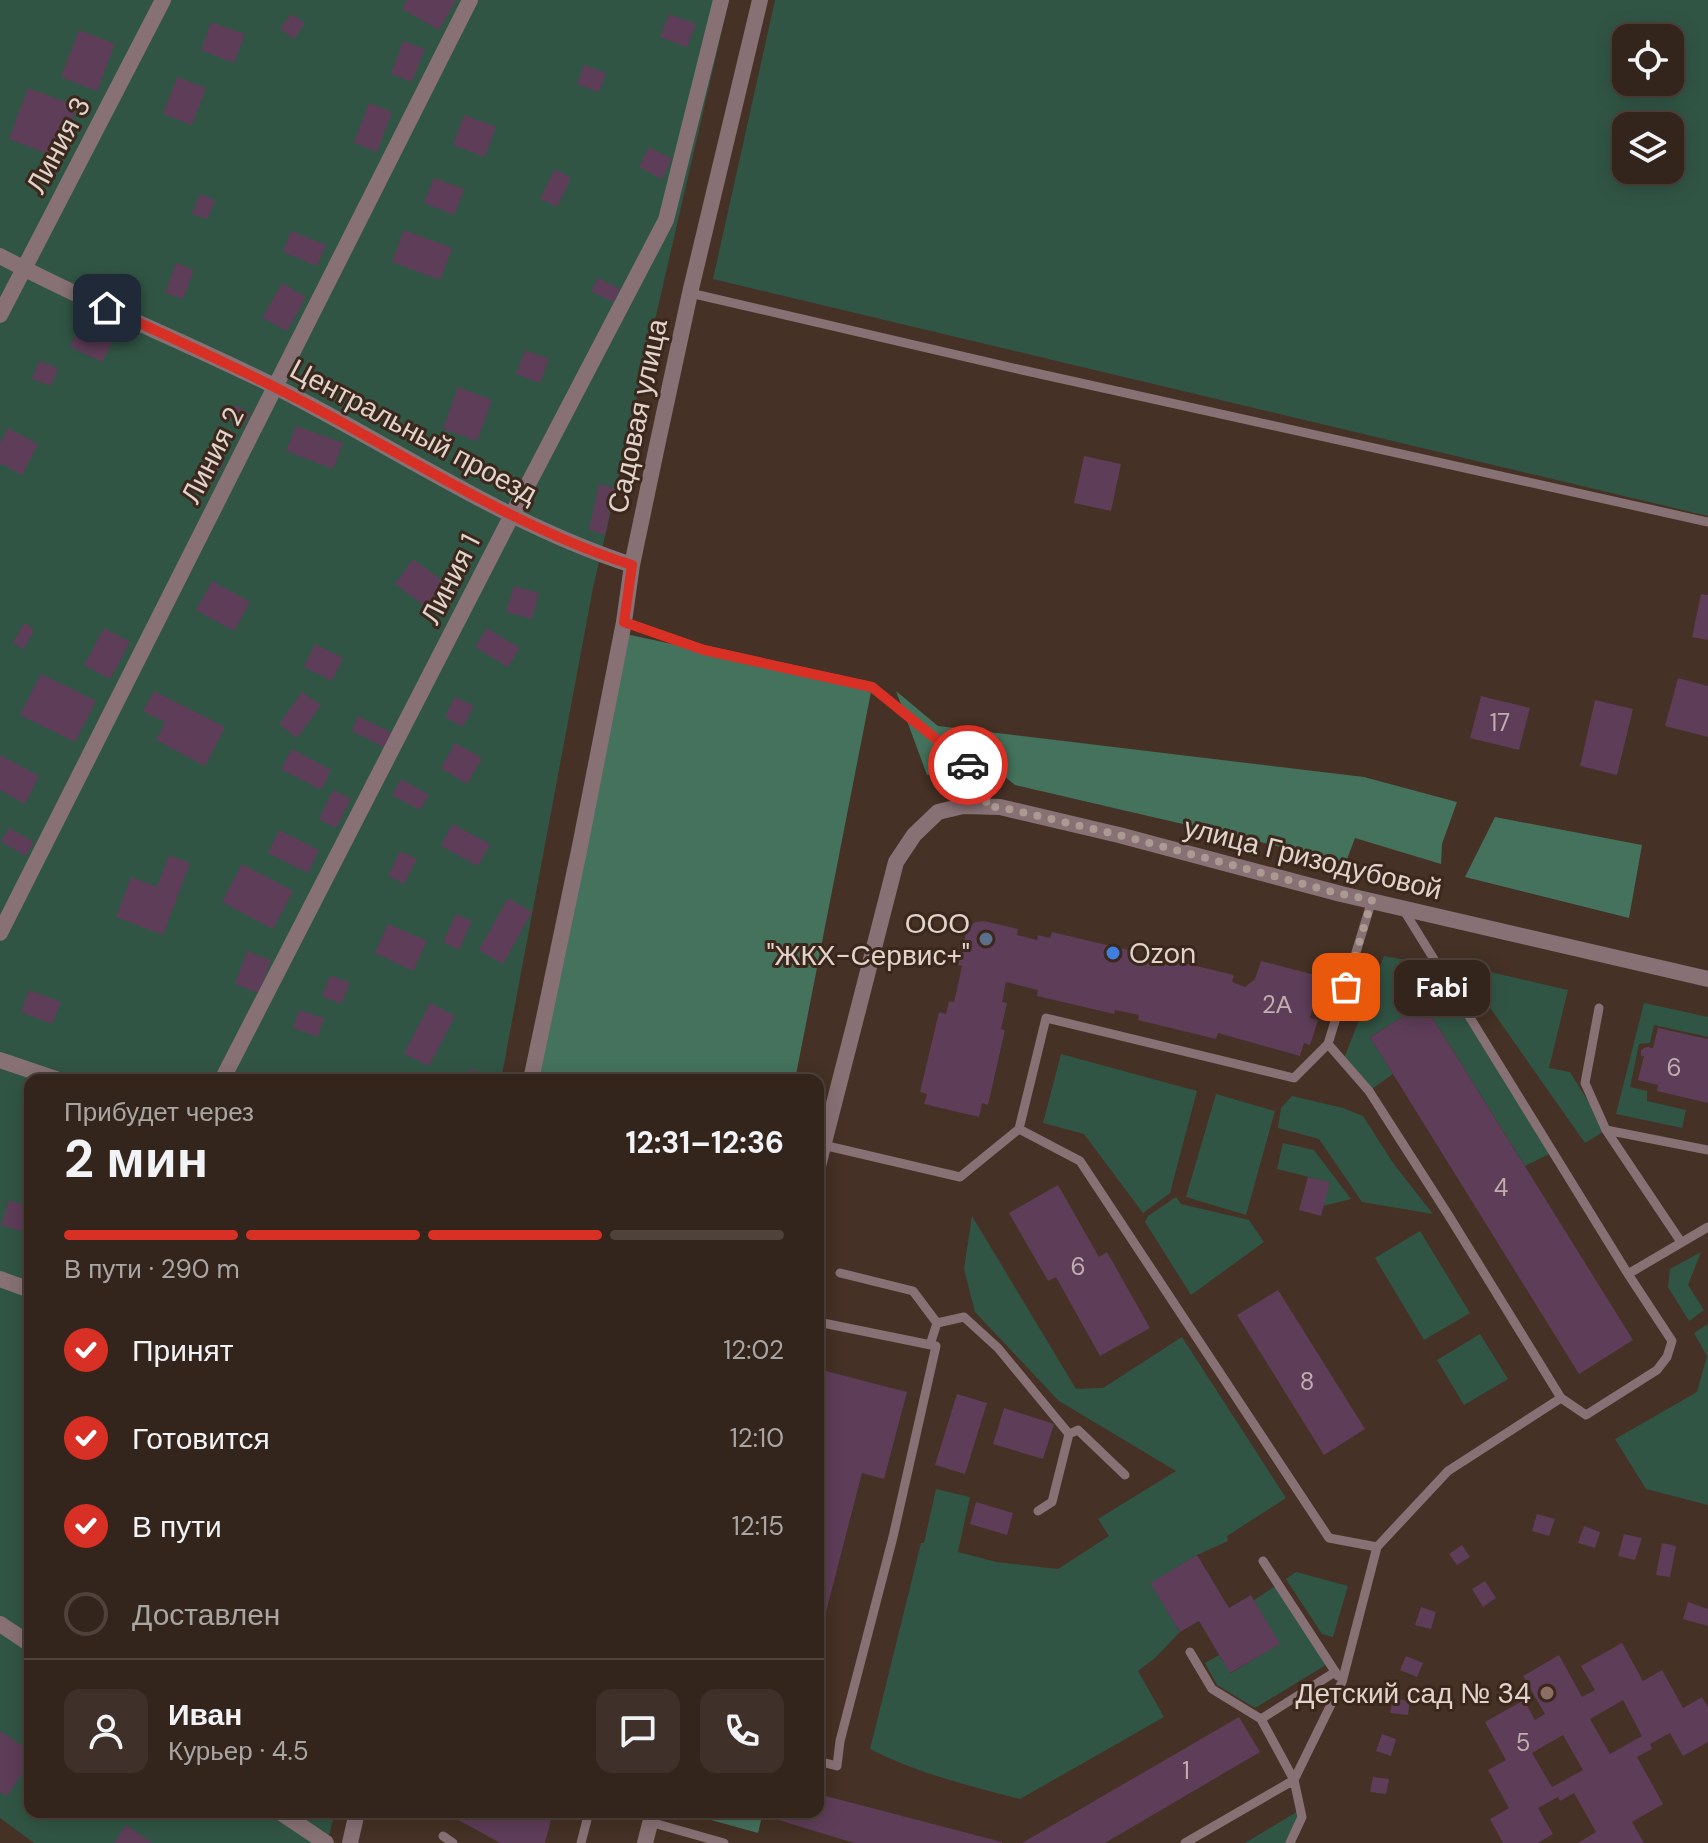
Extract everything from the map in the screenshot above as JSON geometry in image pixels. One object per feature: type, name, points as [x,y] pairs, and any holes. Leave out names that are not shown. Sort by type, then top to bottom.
[{"type":"street","name":"Линия 3","points":[[0,315],[163,0]]},
{"type":"street","name":"Линия 2","points":[[0,933],[470,0]]},
{"type":"street","name":"Линия 1","points":[[225,1074],[666,220],[721,0]]},
{"type":"street","name":"Садовая улица","points":[[532,1074],[624,622],[632,565],[690,293],[760,0]]},
{"type":"street","name":"Центральный проезд","points":[[0,256],[275,387],[512,515],[603,556],[632,565]]},
{"type":"street","name":"улица Гризодубовой","points":[[824,1141],[896,862],[914,835],[938,812],[963,806],[1000,807],[1341,894],[1708,979]]},
{"type":"street","points":[[0,1060],[41,1074]]},
{"type":"street","points":[[0,1279],[24,1288]]},
{"type":"street","points":[[0,1624],[24,1640]]},
{"type":"street","points":[[289,1818],[326,1843]]},
{"type":"street","points":[[350,1843],[356,1818]]},
{"type":"street","points":[[645,1843],[651,1818]]},
{"type":"lane","points":[[690,293],[1006,367],[1708,522]]},
{"type":"lane","points":[[624,622],[704,650],[872,687],[974,769],[987,787],[986,807]]},
{"type":"lane","points":[[824,1145],[960,1177],[1019,1129],[1046,1018],[1294,1078],[1328,1044],[1372,900]]},
{"type":"lane","points":[[1328,1044],[1369,1091],[1561,1398],[1586,1415],[1657,1370],[1667,1357],[1672,1341],[1403,909]]},
{"type":"lane","points":[[1599,1008],[1585,1083],[1606,1130],[1681,1242]]},
{"type":"lane","points":[[1019,1129],[1080,1161],[1329,1538],[1377,1547]]},
{"type":"lane","points":[[1606,1130],[1708,1150]]},
{"type":"lane","points":[[1628,1274],[1708,1227]]},
{"type":"lane","points":[[840,1273],[913,1291],[937,1323]]},
{"type":"lane","points":[[937,1323],[964,1317],[998,1348],[1069,1434]]},
{"type":"lane","points":[[824,1323],[936,1346],[893,1537],[840,1741],[837,1766],[824,1763]]},
{"type":"lane","points":[[930,1345],[937,1323]]},
{"type":"lane","points":[[1185,1843],[1294,1780],[1342,1682],[1377,1547],[1448,1471],[1561,1398]]},
{"type":"lane","points":[[1069,1434],[1078,1430],[1125,1475]]},
{"type":"lane","points":[[1038,1511],[1052,1502],[1069,1434]]},
{"type":"lane","points":[[1263,1561],[1342,1682]]},
{"type":"lane","points":[[1190,1652],[1212,1689],[1261,1719],[1294,1780],[1302,1817],[1290,1843]]},
{"type":"lane","points":[[1261,1719],[1335,1672]]},
{"type":"lane","points":[[581,1843],[587,1818]]},
{"type":"lane","points":[[654,1818],[724,1843]]},
{"type":"lane","points":[[443,1836],[453,1843]]},
{"type":"green space","points":[[0,0],[729,0],[593,588],[502,1074],[24,1074],[24,1818],[333,1818],[327,1843],[34,1843],[0,1818]]},
{"type":"green space","points":[[775,0],[1708,0],[1708,516],[713,279]]},
{"type":"green space","points":[[621,633],[872,687],[796,1074],[532,1074]]},
{"type":"green space","points":[[896,691],[938,726],[1364,777],[1457,802],[1442,844],[1441,864],[1355,838],[1346,862],[1015,785],[988,763],[927,775]]},
{"type":"green space","points":[[1495,817],[1642,845],[1629,918],[1465,877]]},
{"type":"green space","points":[[1384,956],[1439,966],[1553,1152],[1525,1166],[1424,1004],[1370,1037],[1393,1074],[1369,1091],[1343,1061]]},
{"type":"green space","points":[[1460,965],[1568,990],[1549,1068],[1570,1072],[1606,1130],[1585,1143]]},
{"type":"green space","points":[[1644,1003],[1708,1017],[1708,1037],[1654,1025],[1650,1043],[1639,1044],[1630,1087],[1647,1091],[1647,1101],[1686,1110],[1682,1128],[1616,1114]]},
{"type":"green space","points":[[1061,1054],[1197,1091],[1170,1193],[1143,1213],[1084,1134],[1043,1123]]},
{"type":"green space","points":[[1216,1094],[1275,1111],[1246,1215],[1186,1197]]},
{"type":"green space","points":[[1292,1096],[1363,1116],[1393,1163],[1433,1214],[1362,1202],[1319,1139],[1278,1128],[1281,1108]]},
{"type":"green space","points":[[1283,1143],[1314,1150],[1351,1199],[1323,1206],[1329,1182],[1277,1169]]},
{"type":"green space","points":[[1176,1197],[1181,1204],[1249,1220],[1264,1242],[1191,1295],[1145,1222],[1148,1216]]},
{"type":"green space","points":[[972,1216],[1076,1389],[1103,1388],[1182,1337],[1286,1498],[1227,1536],[1228,1541],[1197,1555],[1151,1583],[1180,1632],[1138,1671],[1164,1717],[1020,1799],[925,1772],[870,1749],[936,1489],[970,1497],[958,1552],[996,1562],[1058,1569],[1109,1536],[1098,1519],[1176,1471],[1059,1401],[975,1312],[964,1269]]},
{"type":"green space","points":[[1420,1231],[1470,1313],[1424,1340],[1375,1258]]},
{"type":"green space","points":[[1701,1252],[1688,1285],[1704,1310],[1689,1321],[1668,1287],[1670,1269]]},
{"type":"green space","points":[[1708,1324],[1708,1505],[1646,1489],[1615,1439],[1697,1392],[1707,1356],[1694,1333]]},
{"type":"green space","points":[[1480,1334],[1508,1379],[1464,1405],[1437,1360]]},
{"type":"green space","points":[[1296,1572],[1348,1586],[1333,1637],[1322,1634],[1286,1579]]},
{"type":"green space","points":[[1277,1585],[1329,1663],[1255,1708],[1217,1685],[1205,1663],[1219,1655],[1231,1673],[1279,1644],[1254,1600]]},
{"type":"green space","points":[[1300,1810],[1290,1843],[1245,1843]]},
{"type":"green space","points":[[712,1818],[762,1818],[758,1833]]},
{"type":"building","points":[[407,0],[456,0],[439,30],[402,9]]},
{"type":"building","points":[[291,14],[305,23],[294,39],[280,29]]},
{"type":"building","points":[[669,14],[696,24],[687,47],[660,37]]},
{"type":"building","points":[[211,22],[245,34],[234,63],[201,50]]},
{"type":"building","points":[[79,30],[115,44],[97,91],[61,77]]},
{"type":"building","points":[[403,41],[425,49],[412,82],[391,74]]},
{"type":"building","points":[[584,65],[606,73],[599,92],[577,84]]},
{"type":"building","points":[[177,77],[206,88],[192,125],[163,114]]},
{"type":"building","points":[[28,88],[77,106],[58,158],[9,139]]},
{"type":"building","points":[[369,103],[392,112],[377,152],[354,143]]},
{"type":"building","points":[[464,115],[496,127],[485,157],[453,145]]},
{"type":"building","points":[[649,147],[672,159],[662,179],[639,167]]},
{"type":"building","points":[[555,169],[571,178],[557,207],[540,199]]},
{"type":"building","points":[[434,178],[464,189],[454,215],[424,203]]},
{"type":"building","points":[[200,194],[215,200],[208,219],[192,214]]},
{"type":"building","points":[[404,230],[452,248],[440,280],[392,262]]},
{"type":"building","points":[[291,231],[326,245],[317,266],[283,252]]},
{"type":"building","points":[[176,263],[194,270],[183,299],[165,293]]},
{"type":"building","points":[[598,278],[620,289],[613,302],[591,291]]},
{"type":"building","points":[[282,283],[306,297],[287,331],[262,318]]},
{"type":"building","points":[[82,321],[115,337],[102,362],[70,347]]},
{"type":"building","points":[[525,350],[549,359],[540,383],[516,374]]},
{"type":"building","points":[[39,361],[58,368],[51,386],[32,379]]},
{"type":"building","points":[[458,387],[492,400],[477,441],[443,429]]},
{"type":"building","points":[[236,405],[250,414],[243,426],[228,416]]},
{"type":"building","points":[[296,426],[343,443],[333,469],[286,451]]},
{"type":"building","points":[[8,428],[38,444],[22,475],[0,463],[0,443]]},
{"type":"building","points":[[214,456],[224,463],[206,488],[196,481]]},
{"type":"building","points":[[1084,456],[1121,464],[1111,511],[1074,503]]},
{"type":"building","points":[[599,484],[615,488],[605,535],[589,530]]},
{"type":"building","points":[[413,559],[444,582],[426,607],[395,584]]},
{"type":"building","points":[[212,581],[250,602],[234,631],[196,610]]},
{"type":"building","points":[[514,586],[539,593],[532,619],[506,612]]},
{"type":"building","points":[[1701,594],[1708,595],[1708,640],[1692,637]]},
{"type":"building","points":[[24,623],[34,629],[24,649],[13,643]]},
{"type":"building","points":[[104,628],[130,642],[110,679],[84,665]]},
{"type":"building","points":[[487,628],[520,648],[508,667],[475,647]]},
{"type":"building","points":[[315,644],[343,658],[332,681],[304,667]]},
{"type":"building","points":[[41,674],[96,701],[75,742],[20,715]]},
{"type":"building","points":[[1678,678],[1708,686],[1708,737],[1665,726]]},
{"type":"building","points":[[154,691],[225,727],[205,766],[156,740],[165,722],[143,711]]},
{"type":"building","points":[[302,692],[321,705],[297,738],[279,724]]},
{"type":"building","points":[[1481,696],[1530,708],[1519,750],[1470,738]]},
{"type":"building","points":[[455,697],[474,706],[463,727],[445,717]]},
{"type":"building","points":[[1595,700],[1633,709],[1617,775],[1580,766]]},
{"type":"building","points":[[358,716],[392,733],[384,747],[352,731]]},
{"type":"building","points":[[455,743],[482,758],[467,784],[441,768]]},
{"type":"building","points":[[292,749],[331,770],[321,790],[281,769]]},
{"type":"building","points":[[0,755],[39,776],[25,804],[0,790]]},
{"type":"building","points":[[401,779],[429,795],[420,810],[392,795]]},
{"type":"building","points":[[333,790],[351,799],[336,828],[319,819]]},
{"type":"building","points":[[452,824],[490,844],[478,866],[441,846]]},
{"type":"building","points":[[9,828],[34,842],[26,856],[1,842]]},
{"type":"building","points":[[279,830],[319,850],[308,873],[268,853]]},
{"type":"building","points":[[400,851],[417,859],[404,884],[388,876]]},
{"type":"building","points":[[169,855],[190,863],[163,935],[116,917],[131,877],[157,887]]},
{"type":"building","points":[[242,864],[293,891],[273,929],[222,902]]},
{"type":"building","points":[[508,898],[532,912],[503,964],[479,950]]},
{"type":"building","points":[[456,914],[472,921],[459,950],[443,942]]},
{"type":"building","points":[[984,921],[1018,929],[1017,935],[1037,940],[1038,935],[1050,938],[1052,932],[1132,951],[1131,958],[1152,963],[1154,956],[1234,975],[1232,982],[1245,987],[1255,979],[1261,961],[1319,976],[1310,1018],[1318,1020],[1310,1045],[1304,1043],[1300,1056],[1218,1033],[1216,1039],[1138,1020],[1139,1015],[1115,1010],[1114,1014],[1037,996],[1038,990],[1006,982],[1002,1002],[1007,1003],[1001,1029],[1005,1030],[988,1105],[982,1103],[979,1117],[924,1104],[927,1094],[920,1092],[939,1012],[946,1014],[949,1001],[954,1002],[962,966],[958,965],[967,930],[975,922]]},
{"type":"building","points":[[388,924],[427,941],[413,971],[375,953]]},
{"type":"building","points":[[247,951],[271,960],[259,993],[235,984]]},
{"type":"building","points":[[330,975],[350,983],[341,1004],[322,996]]},
{"type":"building","points":[[29,990],[61,1002],[52,1024],[21,1012]]},
{"type":"building","points":[[430,1003],[455,1016],[429,1066],[404,1054]]},
{"type":"building","points":[[1424,1004],[1633,1340],[1579,1374],[1370,1037]]},
{"type":"building","points":[[299,1010],[324,1018],[318,1037],[293,1028]]},
{"type":"building","points":[[1658,1028],[1708,1039],[1708,1103],[1657,1091],[1658,1085],[1638,1080],[1644,1056],[1641,1056],[1641,1050],[1653,1048]]},
{"type":"building","points":[[471,1069],[485,1074],[469,1074]]},
{"type":"building","points":[[1308,1177],[1330,1182],[1321,1216],[1299,1210]]},
{"type":"building","points":[[1058,1185],[1099,1257],[1107,1252],[1150,1328],[1100,1356],[1056,1277],[1048,1281],[1009,1213]]},
{"type":"building","points":[[9,1200],[24,1205],[24,1232],[1,1225]]},
{"type":"building","points":[[1278,1290],[1365,1429],[1324,1455],[1237,1315]]},
{"type":"building","points":[[824,1371],[907,1392],[884,1479],[862,1473],[824,1620]]},
{"type":"building","points":[[957,1394],[987,1403],[965,1474],[935,1465]]},
{"type":"building","points":[[1004,1408],[1054,1424],[1043,1459],[993,1444]]},
{"type":"building","points":[[976,1502],[1013,1513],[1007,1535],[970,1524]]},
{"type":"building","points":[[1537,1514],[1555,1519],[1549,1536],[1532,1531]]},
{"type":"building","points":[[1584,1526],[1600,1532],[1595,1548],[1578,1543]]},
{"type":"building","points":[[1624,1534],[1642,1538],[1635,1560],[1618,1556]]},
{"type":"building","points":[[1662,1543],[1676,1546],[1670,1577],[1656,1575]]},
{"type":"building","points":[[1462,1545],[1470,1557],[1457,1565],[1449,1554]]},
{"type":"building","points":[[1197,1555],[1229,1608],[1251,1595],[1280,1644],[1230,1673],[1199,1621],[1180,1632],[1150,1583]]},
{"type":"building","points":[[1485,1581],[1496,1598],[1483,1607],[1472,1589]]},
{"type":"building","points":[[1688,1602],[1708,1609],[1708,1626],[1683,1619]]},
{"type":"building","points":[[1421,1607],[1436,1612],[1431,1629],[1415,1625]]},
{"type":"building","points":[[1622,1643],[1643,1681],[1662,1670],[1683,1708],[1702,1697],[1708,1707],[1708,1742],[1683,1756],[1670,1733],[1650,1744],[1652,1749],[1637,1757],[1663,1804],[1632,1822],[1644,1843],[1578,1843],[1596,1832],[1574,1793],[1560,1801],[1558,1797],[1538,1808],[1553,1834],[1538,1843],[1503,1843],[1490,1819],[1509,1808],[1488,1770],[1506,1760],[1485,1722],[1524,1700],[1535,1720],[1545,1714],[1523,1676],[1559,1655],[1582,1697],[1595,1690],[1581,1666]],"holes":[[[1623,1700],[1642,1736],[1610,1754],[1590,1719]],[[1563,1735],[1583,1770],[1552,1787],[1532,1753]]]},
{"type":"building","points":[[1406,1656],[1423,1663],[1417,1677],[1400,1670]]},
{"type":"building","points":[[1393,1698],[1410,1701],[1408,1715],[1390,1713]]},
{"type":"building","points":[[1239,1717],[1260,1752],[1105,1843],[1022,1843]]},
{"type":"building","points":[[0,1731],[24,1747],[24,1771],[7,1796],[0,1792]]},
{"type":"building","points":[[1382,1734],[1396,1739],[1391,1756],[1376,1751]]},
{"type":"building","points":[[1373,1777],[1389,1779],[1386,1794],[1370,1792]]},
{"type":"building","points":[[824,1796],[1002,1842],[1002,1843],[854,1843],[772,1818],[824,1818]]},
{"type":"building","points":[[455,1818],[551,1818],[545,1843],[500,1843]]},
{"type":"building","points":[[126,1825],[152,1843],[114,1843]]},
{"type":"way so far","points":[[968,765],[987,787],[986,807],[1000,807],[1119,835],[1372,900],[1346,987]]},
{"type":"place","name":"ООО \"ЖКХ-Сервис+\"","points":[[986,939]]},
{"type":"place","name":"Ozon","points":[[1113,953]]},
{"type":"place","name":"Fabi","points":[[1346,987]]},
{"type":"place","name":"Детский сад № 34","points":[[1547,1693]]},
{"type":"route","points":[[107,308],[275,387],[512,515],[603,556],[632,565],[624,622],[704,650],[872,687],[968,765]]}]
